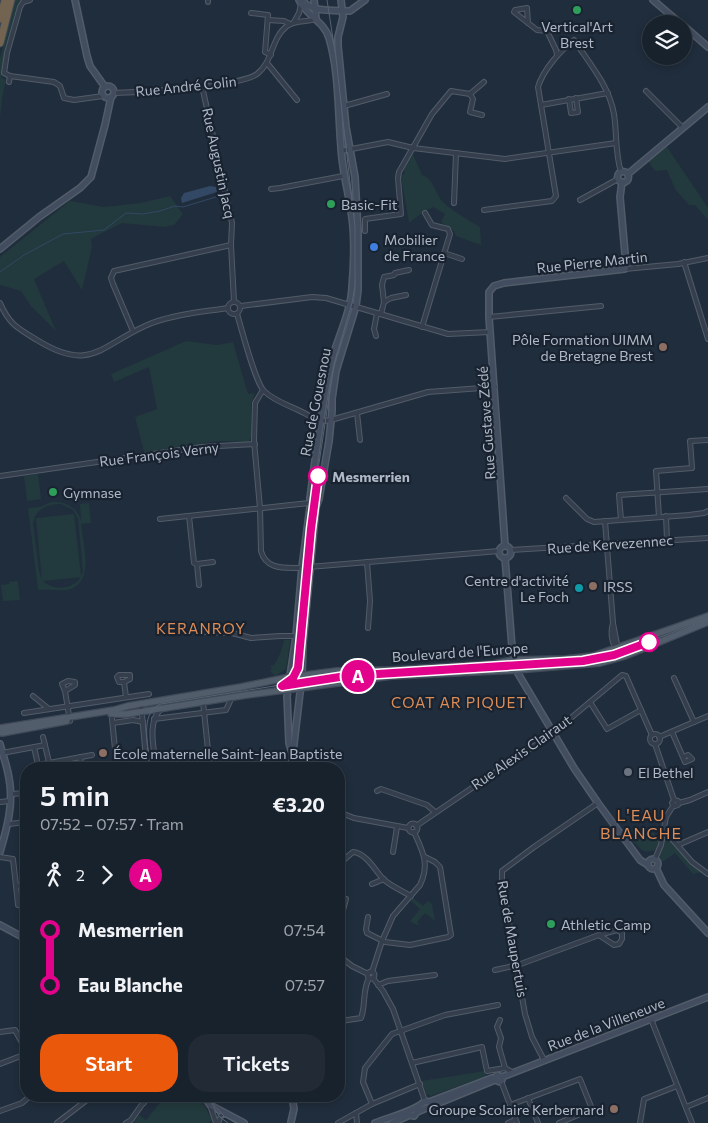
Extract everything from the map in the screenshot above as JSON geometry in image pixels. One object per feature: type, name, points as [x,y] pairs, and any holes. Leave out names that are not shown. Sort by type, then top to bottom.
[{"type":"highway","points":[[0,18],[5,0]]},
{"type":"highway","points":[[0,43],[11,0]]},
{"type":"main road","name":"Boulevard de l'Europe","points":[[70,719],[128,706],[162,708],[392,676],[593,656],[708,616]]},
{"type":"main road","name":"Boulevard de l'Europe","points":[[1,730],[113,714],[174,699],[290,677],[337,671],[394,670],[493,664],[600,663],[667,640],[708,622]]},
{"type":"street","points":[[8,82],[10,76],[4,73],[8,47],[20,7],[24,2],[30,0]]},
{"type":"street","points":[[0,249],[91,178],[108,110],[107,94],[90,66],[75,0]]},
{"type":"street","name":"Rue de Gouesnou","points":[[292,753],[289,743],[288,690],[306,567],[319,499],[330,367],[352,289],[352,218],[343,176],[339,111],[332,52],[328,33],[316,18],[314,0]]},
{"type":"street","name":"Rue de Gouesnou","points":[[291,762],[302,676],[309,503],[332,399],[336,371],[356,306],[358,231],[355,177],[344,106],[338,44],[343,18],[341,0]]},
{"type":"street","points":[[301,1],[315,8],[352,10],[365,0]]},
{"type":"street","points":[[653,0],[670,15]]},
{"type":"street","points":[[301,1],[307,13],[316,18]]},
{"type":"street","name":"Rue André Colin","points":[[10,76],[57,83],[63,97],[67,100],[107,94],[241,81],[252,78],[267,63],[280,33],[292,23],[299,13],[301,1]]},
{"type":"street","points":[[251,13],[268,15],[265,52],[271,55]]},
{"type":"street","points":[[268,20],[292,23],[314,20],[316,18]]},
{"type":"street","points":[[528,22],[537,30],[546,31],[557,55]]},
{"type":"street","points":[[692,33],[708,47]]},
{"type":"street","points":[[484,210],[552,201],[556,196],[538,87],[540,80],[557,55],[574,40],[598,74],[608,93],[614,115],[621,172],[618,175],[620,180],[625,269]]},
{"type":"street","points":[[267,63],[297,100]]},
{"type":"street","points":[[366,231],[365,219],[401,214],[398,174],[432,114],[451,91],[470,94],[484,82]]},
{"type":"street","name":"Rue Augustin Jacq","points":[[202,86],[232,223],[231,245],[234,301]]},
{"type":"street","points":[[646,90],[682,127]]},
{"type":"street","points":[[541,104],[608,93]]},
{"type":"street","points":[[344,106],[387,94]]},
{"type":"street","points":[[470,94],[473,99],[470,112],[482,115]]},
{"type":"street","points":[[569,99],[571,112],[578,112],[576,98]]},
{"type":"street","points":[[580,200],[620,180],[627,181],[628,174],[708,107]]},
{"type":"street","points":[[341,151],[388,142],[412,148],[506,159],[616,143]]},
{"type":"street","points":[[454,203],[456,153]]},
{"type":"street","points":[[621,172],[624,171],[628,174]]},
{"type":"street","points":[[271,188],[343,176]]},
{"type":"street","points":[[422,327],[450,234],[448,230],[432,224],[425,213]]},
{"type":"street","points":[[133,331],[111,278],[114,271],[231,245]]},
{"type":"street","points":[[444,253],[462,259]]},
{"type":"street","points":[[423,255],[442,260]]},
{"type":"street","name":"Rue Pierre Martin","points":[[489,299],[491,289],[504,283],[708,258]]},
{"type":"street","points":[[684,262],[708,339]]},
{"type":"street","points":[[376,336],[374,329],[384,302],[382,285],[384,277],[394,275],[395,272],[408,270]]},
{"type":"street","points":[[384,302],[391,298],[406,296]]},
{"type":"street","points":[[0,303],[6,316],[15,327],[63,354],[81,356],[96,353],[133,331],[167,318],[181,314],[228,308],[234,301],[241,306],[326,298],[448,334],[490,332]]},
{"type":"street","name":"Rue Gustave Zédé","points":[[489,299],[505,545]]},
{"type":"street","points":[[236,314],[240,311],[241,306]]},
{"type":"street","points":[[489,317],[602,306]]},
{"type":"street","points":[[228,308],[231,313],[236,314]]},
{"type":"street","points":[[236,314],[257,380],[263,390],[274,398],[326,420],[428,392],[495,387]]},
{"type":"street","points":[[263,390],[254,403],[255,444],[262,557],[273,566],[278,568],[306,567],[499,551],[505,545],[512,550],[510,556],[505,558]]},
{"type":"street","points":[[357,413],[360,440]]},
{"type":"street","points":[[659,517],[656,471],[692,468],[690,441],[708,440]]},
{"type":"street","name":"Rue François Verny","points":[[0,476],[201,446],[255,444]]},
{"type":"street","points":[[621,520],[620,495],[708,489]]},
{"type":"street","points":[[566,498],[590,521],[659,517],[708,511]]},
{"type":"street","points":[[160,519],[309,503]]},
{"type":"street","points":[[189,516],[194,564],[199,585]]},
{"type":"street","points":[[666,516],[667,540]]},
{"type":"street","points":[[605,521],[613,623],[611,629],[612,645],[616,648],[619,658]]},
{"type":"street","name":"Rue de Kervezennec","points":[[512,550],[708,538]]},
{"type":"street","points":[[499,551],[501,557],[505,558]]},
{"type":"street","points":[[505,558],[514,665],[553,733],[598,803],[640,860],[651,869],[656,868]]},
{"type":"street","points":[[194,564],[213,562]]},
{"type":"street","points":[[367,562],[370,601],[368,628]]},
{"type":"street","points":[[193,630],[251,638],[296,636]]},
{"type":"street","name":"Rue Alexis Clairaut","points":[[416,826],[553,733],[623,675],[626,676],[641,710]]},
{"type":"street","points":[[674,678],[694,722]]},
{"type":"street","points":[[124,682],[126,697]]},
{"type":"street","points":[[65,691],[70,719]]},
{"type":"street","points":[[24,713],[150,694]]},
{"type":"street","points":[[33,696],[49,709]]},
{"type":"street","points":[[154,719],[226,710],[232,697]]},
{"type":"street","points":[[203,702],[209,762]]},
{"type":"street","points":[[590,702],[607,730],[641,710],[652,735],[650,741],[656,744],[674,800],[672,802],[673,806],[666,817],[661,845],[648,865]]},
{"type":"street","points":[[142,708],[147,762]]},
{"type":"street","points":[[155,762],[152,724],[162,708]]},
{"type":"street","points":[[113,714],[112,724],[116,762]]},
{"type":"street","points":[[652,735],[655,734],[659,737],[708,716]]},
{"type":"street","points":[[112,724],[133,720],[143,722]]},
{"type":"street","points":[[672,732],[683,757]]},
{"type":"street","points":[[43,737],[49,762],[92,755]]},
{"type":"street","points":[[656,744],[660,742],[659,737]]},
{"type":"street","points":[[0,744],[9,778],[10,794],[8,824],[0,852]]},
{"type":"street","points":[[2,753],[45,744]]},
{"type":"street","points":[[34,747],[37,762]]},
{"type":"street","points":[[80,757],[81,762]]},
{"type":"street","points":[[377,791],[381,789],[427,805],[435,812]]},
{"type":"street","points":[[673,806],[708,792]]},
{"type":"street","points":[[10,794],[20,793]]},
{"type":"street","points":[[674,800],[679,803]]},
{"type":"street","points":[[0,802],[10,801]]},
{"type":"street","name":"Rue de Maupertuis","points":[[544,1060],[532,1037],[525,1014],[518,965],[502,882],[502,871],[598,803]]},
{"type":"street","points":[[345,814],[354,818],[408,828],[410,832],[414,832]]},
{"type":"street","points":[[8,824],[20,823]]},
{"type":"street","points":[[345,1020],[360,1018],[363,1012],[365,985],[393,916],[423,880],[425,857],[414,832],[416,826],[411,824],[408,828]]},
{"type":"street","points":[[393,852],[397,827]]},
{"type":"street","points":[[664,830],[692,862],[708,874]]},
{"type":"street","points":[[678,845],[708,832]]},
{"type":"street","points":[[345,859],[354,852],[359,853],[384,879],[411,896]]},
{"type":"street","points":[[636,853],[653,859],[658,864],[656,868],[664,885],[708,934]]},
{"type":"street","points":[[0,857],[13,859],[18,904],[20,904]]},
{"type":"street","points":[[368,917],[367,933],[382,941],[410,945],[451,935],[440,867],[425,857]]},
{"type":"street","points":[[372,884],[384,879]]},
{"type":"street","points":[[16,886],[20,886]]},
{"type":"street","points":[[0,925],[20,936]]},
{"type":"street","points":[[494,970],[518,965],[599,934],[616,930],[622,933],[622,939],[619,944],[614,945],[599,934]]},
{"type":"street","points":[[345,961],[370,976],[378,984],[390,1004],[426,1105]]},
{"type":"street","points":[[378,984],[435,975]]},
{"type":"street","name":"Rue de la Villeneuve","points":[[392,1123],[426,1105],[708,997]]},
{"type":"street","points":[[372,1104],[363,1082],[365,1068],[389,1036],[400,1030],[445,1016],[498,1005]]},
{"type":"street","points":[[651,1019],[692,1123]]},
{"type":"street","points":[[500,1020],[497,1027],[500,1038],[499,1046],[505,1068],[512,1072]]},
{"type":"street","points":[[0,1032],[15,1030],[20,1039]]},
{"type":"street","points":[[412,1063],[482,1047],[487,1071],[498,1077],[516,1122],[508,1123]]},
{"type":"street","points":[[0,1064],[20,1056]]},
{"type":"street","name":"Rue de la Villeneuve","points":[[498,1077],[505,1068]]},
{"type":"street","points":[[510,1105],[580,1079],[592,1109],[566,1122],[559,1123]]},
{"type":"street","points":[[338,1123],[372,1104],[420,1084]]},
{"type":"street","points":[[640,1123],[644,1099],[677,1086]]},
{"type":"street","points":[[528,1098],[538,1123]]},
{"type":"street","points":[[686,1107],[708,1098]]},
{"type":"street","points":[[0,1111],[23,1102]]},
{"type":"street","points":[[57,1123],[84,1102]]},
{"type":"street","points":[[208,1102],[217,1123]]},
{"type":"street","points":[[291,1123],[294,1109],[293,1102]]},
{"type":"street","points":[[126,1123],[144,1103]]},
{"type":"street","points":[[210,1105],[244,1123]]},
{"type":"street","points":[[356,1112],[358,1123]]},
{"type":"street","name":"Rue de la Villeneuve","points":[[375,1123],[413,1112]]},
{"type":"street","points":[[217,1123],[220,1116],[226,1114]]},
{"type":"green space","points":[[14,0],[20,0],[1,77],[6,80],[0,118],[0,59]]},
{"type":"green space","points":[[667,147],[708,208],[708,220],[695,205],[689,205],[675,189],[667,170],[655,171],[648,161]]},
{"type":"green space","points":[[412,152],[422,175],[432,183],[443,202],[480,227],[481,245],[456,236],[454,231],[441,222],[445,214],[433,207],[409,223],[401,176],[405,173],[404,170]]},
{"type":"green space","points":[[170,196],[183,214],[174,225],[164,227],[122,223],[91,239],[92,247],[82,290],[64,261],[34,279],[56,331],[31,306],[21,291],[0,285],[0,257],[70,201],[104,207],[140,203]]},
{"type":"green space","points":[[186,341],[217,345],[233,342],[248,394],[255,393],[251,404],[252,436],[248,442],[217,441],[144,452],[135,417],[157,409],[149,367],[114,382],[111,374]]},
{"type":"green space","points":[[38,474],[41,499],[27,501],[24,476]]},
{"type":"green space","points":[[51,502],[61,502],[73,508],[81,520],[80,504],[89,503],[91,523],[81,524],[85,553],[84,572],[81,581],[75,587],[66,590],[38,590],[28,508],[40,507]],"holes":[[[61,504],[73,510],[78,519],[83,572],[81,576],[74,514],[36,518],[42,580],[39,571],[34,519],[42,508]],[[81,577],[73,585],[63,588],[57,588],[43,581]]]},
{"type":"green space","points":[[18,581],[20,600],[3,601],[1,585]]},
{"type":"green space","points":[[284,640],[290,640],[286,669],[275,676],[270,671],[272,668],[270,666],[274,665],[280,654]]},
{"type":"green space","points":[[205,749],[206,762],[159,762],[158,754]]},
{"type":"green space","points":[[644,832],[654,833],[657,837],[678,846],[704,869],[702,872],[693,874],[675,853],[664,861],[659,861],[660,849],[644,851],[632,840],[634,836],[637,839]]},
{"type":"green space","points":[[413,898],[423,906],[428,901],[432,904],[435,921],[425,913],[417,922],[420,925],[410,921],[420,909],[411,901]]},
{"type":"green space","points":[[485,1071],[486,1076],[431,1096],[426,1094],[421,1081]]},
{"type":"green space","points":[[160,1102],[202,1102],[212,1120],[208,1123],[135,1123],[134,1121],[139,1115],[146,1120]]},
{"type":"water","points":[[210,186],[216,187],[217,192],[182,203],[181,198],[184,193]]},
{"type":"waterway","points":[[0,272],[24,255],[63,234],[104,230],[126,213],[143,214],[175,206],[183,207],[219,196]]},
{"type":"tram line","points":[[274,686],[291,679],[297,668],[310,523],[331,384],[335,361],[355,286],[355,227],[336,58],[327,0]]},
{"type":"tram line","name":"A","points":[[318,476],[304,595],[298,668],[293,678],[282,686],[346,676],[583,661],[614,655],[649,642]]},
{"type":"tram line","points":[[150,762],[147,723],[149,715],[154,708],[161,704],[344,675],[591,659],[621,652],[708,619]]},
{"type":"tram line","points":[[211,1102],[224,1116],[221,1118],[219,1116],[211,1102]]},
{"type":"tram line","points":[[228,1123],[221,1118],[224,1116],[236,1123]]},
{"type":"place","name":"Vertical'Art Brest","points":[[577,10]]},
{"type":"place","name":"Basic-Fit","points":[[331,204]]},
{"type":"place","name":"Mobilier de France","points":[[374,247]]},
{"type":"place","name":"Pôle Formation UIMM de Bretagne Brest","points":[[663,347]]},
{"type":"place","name":"Mesmerrien","points":[[318,476]]},
{"type":"place","name":"Gymnase","points":[[53,492]]},
{"type":"place","name":"IRSS","points":[[593,586]]},
{"type":"place","name":"Centre d'activité Le Foch","points":[[579,588]]},
{"type":"place","name":"École maternelle Saint-Jean Baptiste","points":[[103,753]]},
{"type":"place","name":"El Bethel","points":[[628,772]]},
{"type":"place","name":"Athletic Camp","points":[[551,924]]},
{"type":"place","name":"Groupe Scolaire Kerbernard","points":[[614,1109]]},
{"type":"district","name":"KERANROY","points":[[201,628]]},
{"type":"district","name":"COAT AR PIQUET","points":[[459,702]]},
{"type":"district","name":"L'EAU BLANCHE","points":[[641,823]]}]
